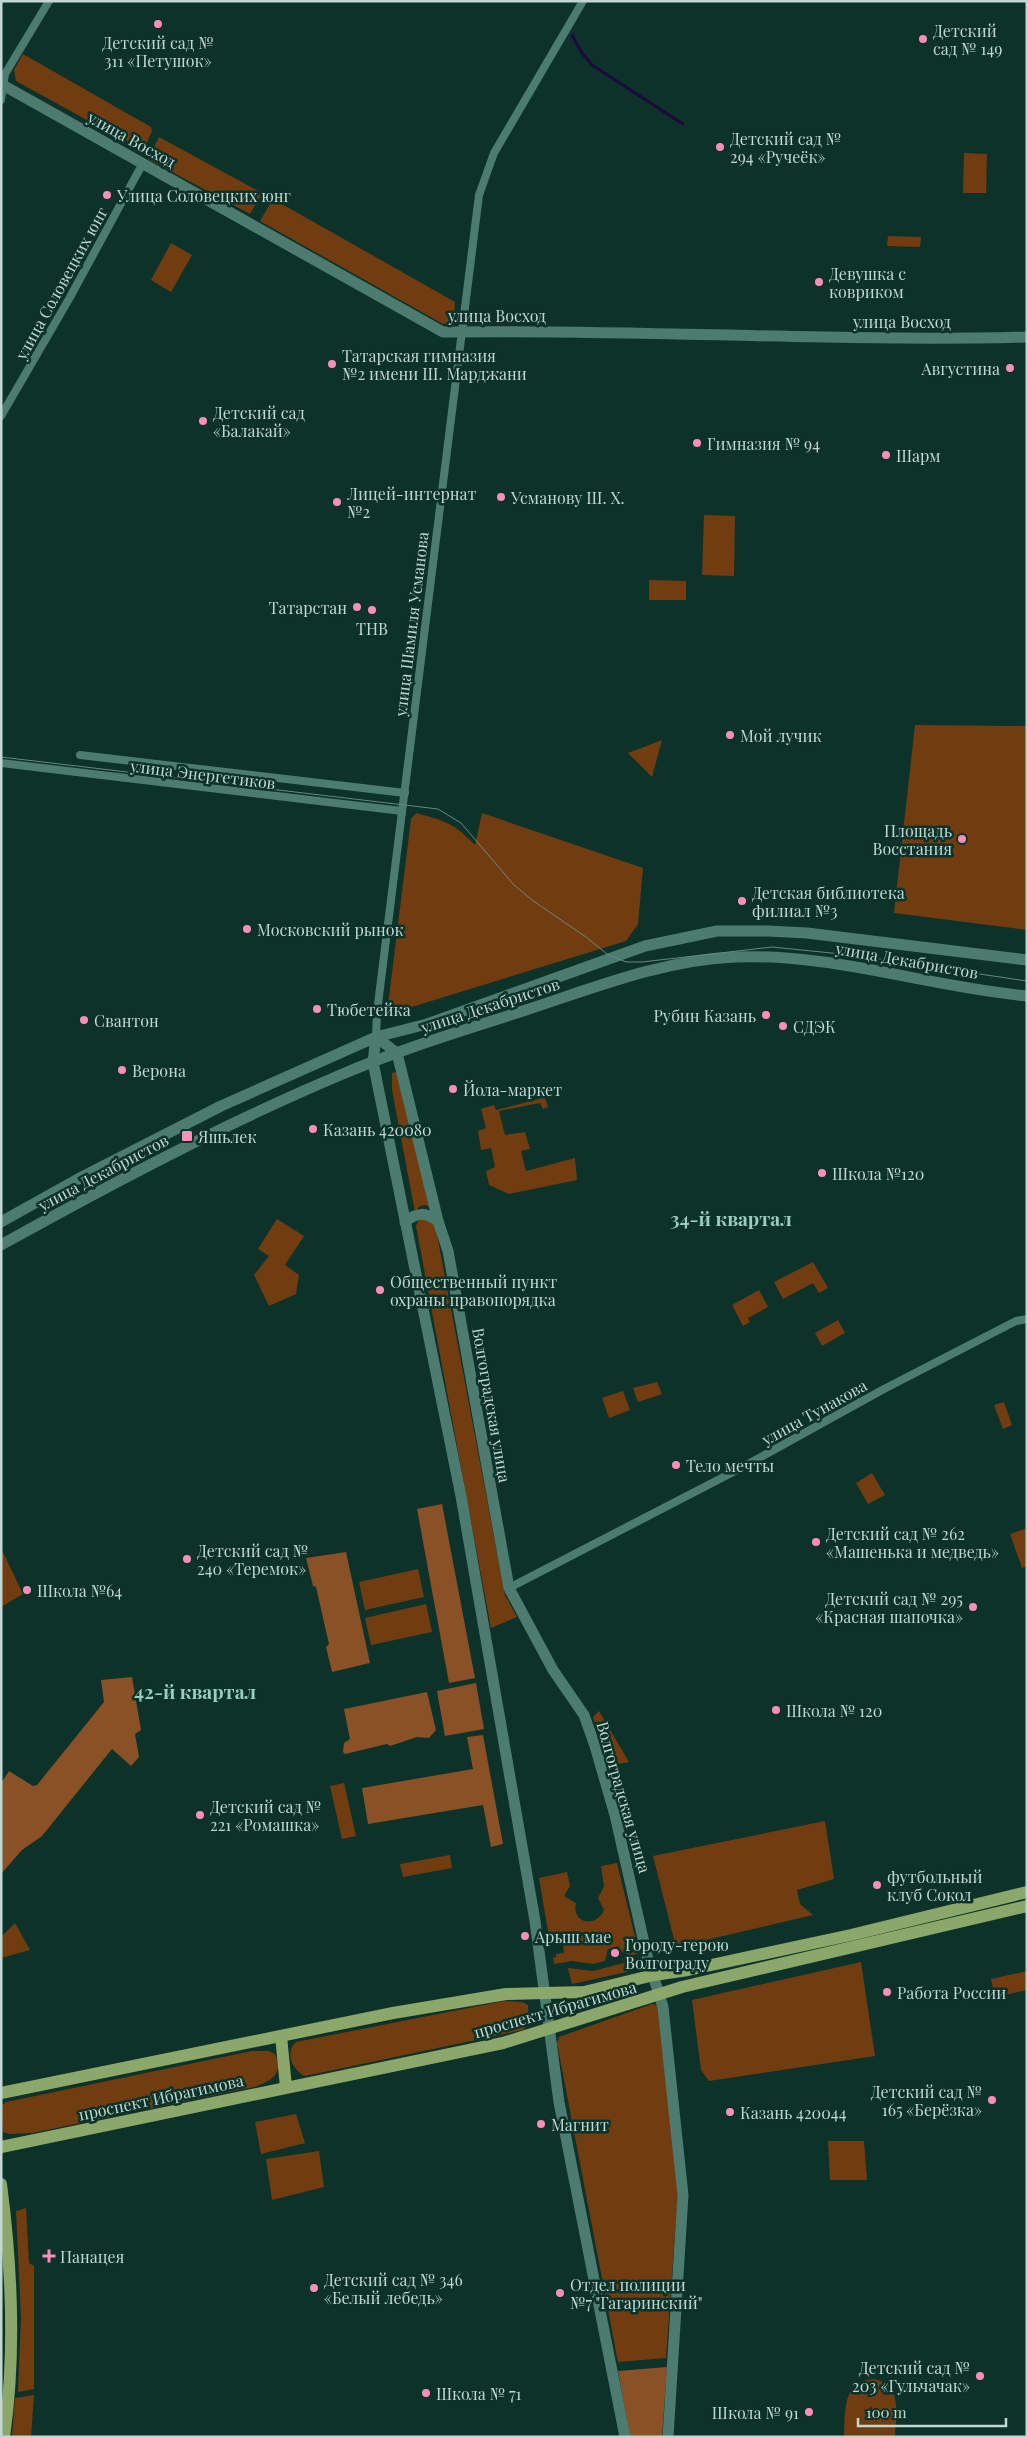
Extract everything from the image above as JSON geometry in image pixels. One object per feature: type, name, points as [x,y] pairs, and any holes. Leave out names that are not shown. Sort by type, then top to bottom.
[{"type":"main road","name":"улица Восход","points":[[2,85],[443,332],[515,330],[833,337],[1027,337]]},
{"type":"main road","name":"улица Декабристов","points":[[1,1222],[78,1179],[221,1106],[376,1037],[427,1024],[645,946],[717,931],[807,933],[1027,960]]},
{"type":"main road","name":"улица Декабристов","points":[[1,1245],[83,1200],[248,1115],[372,1062],[647,971],[733,957],[775,957],[847,965],[971,988],[1027,996]]},
{"type":"main road","points":[[397,1053],[376,1037],[372,1062],[461,1496],[528,1878],[559,2102],[624,2437]]},
{"type":"main road","name":"Волгоградская улица","points":[[397,1053],[438,1221],[451,1266],[509,1588],[553,1670],[584,1715],[615,1815],[647,1956],[660,1996],[665,2025],[683,2195],[668,2437]]},
{"type":"main road","points":[[405,1222],[412,1216],[420,1214],[428,1214],[438,1221]]},
{"type":"main road","name":"проспект Ибрагимова","points":[[1,2093],[361,2018],[506,1994],[584,1992],[654,1975],[688,1970],[851,1935],[1027,1892]]},
{"type":"main road","name":"проспект Ибрагимова","points":[[1,2146],[503,2043],[660,1996],[682,1987],[1027,1906]]},
{"type":"main road","points":[[281,2036],[286,2087]]},
{"type":"main road","points":[[1,2184],[10,2261],[12,2323],[9,2401],[4,2437]]},
{"type":"street","points":[[1,100],[5,74],[49,1]]},
{"type":"street","name":"улица Шамиля Усманова","points":[[376,1037],[377,1012],[479,195],[494,153],[583,1]]},
{"type":"street","name":"улица Соловецких юнг","points":[[1,416],[70,299],[142,163]]},
{"type":"street","name":"улица Энергетиков","points":[[80,755],[404,793]]},
{"type":"street","name":"улица Энергетиков","points":[[1,763],[402,810]]},
{"type":"street","name":"улица Тунакова","points":[[509,1588],[739,1469],[884,1389],[1016,1321],[1027,1319]]},
{"type":"shaded area","points":[[23,54],[151,127],[152,131],[145,147],[138,148],[16,81],[14,70]]},
{"type":"shaded area","points":[[159,137],[262,193],[250,214],[148,159]]},
{"type":"shaded area","points":[[964,153],[987,154],[986,193],[963,193]]},
{"type":"shaded area","points":[[273,199],[455,302],[454,322],[443,324],[260,221]]},
{"type":"shaded area","points":[[888,236],[921,237],[920,247],[887,246]]},
{"type":"shaded area","points":[[171,243],[192,255],[171,292],[151,280]]},
{"type":"shaded area","points":[[704,515],[735,516],[734,576],[702,575]]},
{"type":"shaded area","points":[[649,580],[686,581],[686,600],[649,600]]},
{"type":"shaded area","name":"Площадь Восстания","points":[[915,725],[1027,726],[1027,930],[894,913]]},
{"type":"shaded area","points":[[662,740],[652,777],[628,753]]},
{"type":"shaded area","points":[[416,813],[455,827],[475,845],[482,813],[643,868],[638,924],[626,941],[392,1013],[388,1005],[411,819]]},
{"type":"shaded area","points":[[397,1072],[431,1208],[426,1205],[420,1206],[415,1212],[392,1090],[392,1073]]},
{"type":"shaded area","points":[[543,1091],[548,1107],[543,1109],[540,1103],[499,1111],[505,1135],[525,1132],[530,1149],[521,1151],[526,1171],[575,1158],[577,1180],[509,1194],[489,1185],[486,1171],[495,1167],[491,1148],[481,1150],[478,1131],[486,1128],[481,1109],[494,1105],[496,1110],[539,1099],[538,1093]]},
{"type":"shaded area","points":[[424,1218],[435,1224],[505,1595],[517,1617],[491,1628],[416,1226],[418,1221]]},
{"type":"shaded area","points":[[277,1219],[304,1236],[285,1265],[299,1275],[296,1294],[269,1306],[254,1275],[269,1256],[258,1249]]},
{"type":"shaded area","points":[[813,1262],[828,1288],[819,1293],[813,1283],[783,1299],[774,1282]]},
{"type":"shaded area","points":[[759,1290],[768,1307],[748,1318],[750,1322],[743,1326],[732,1305]]},
{"type":"shaded area","points":[[838,1320],[845,1333],[822,1346],[815,1333]]},
{"type":"shaded area","points":[[657,1382],[662,1394],[638,1402],[633,1388]]},
{"type":"shaded area","points":[[623,1391],[630,1410],[609,1418],[602,1398]]},
{"type":"shaded area","points":[[1004,1402],[1012,1425],[1003,1429],[994,1405]]},
{"type":"shaded area","points":[[872,1473],[885,1495],[868,1504],[856,1483]]},
{"type":"shaded area","points":[[442,1504],[475,1678],[449,1683],[417,1509]]},
{"type":"shaded area","points":[[1027,1528],[1027,1566],[1022,1568],[1010,1534]]},
{"type":"shaded area","points":[[1,1548],[23,1594],[1,1607]]},
{"type":"shaded area","points":[[346,1552],[370,1663],[332,1672],[326,1647],[329,1644],[316,1587],[313,1586],[306,1558]]},
{"type":"shaded area","points":[[418,1569],[424,1597],[365,1610],[359,1582]]},
{"type":"shaded area","points":[[426,1604],[432,1632],[371,1645],[365,1618]]},
{"type":"shaded area","points":[[132,1677],[141,1730],[135,1734],[139,1757],[131,1766],[112,1749],[42,1836],[22,1850],[1,1874],[1,1783],[9,1771],[33,1786],[37,1785],[104,1702],[101,1680]]},
{"type":"shaded area","points":[[476,1683],[484,1729],[445,1736],[437,1691]]},
{"type":"shaded area","points":[[427,1692],[436,1730],[429,1738],[417,1737],[390,1746],[387,1744],[345,1754],[343,1752],[344,1743],[350,1739],[344,1709]]},
{"type":"shaded area","points":[[599,1711],[629,1762],[608,1766],[593,1717]]},
{"type":"shaded area","points":[[483,1735],[503,1844],[491,1847],[483,1805],[368,1824],[362,1788],[473,1769],[467,1737]]},
{"type":"shaded area","points":[[344,1783],[356,1836],[342,1839],[330,1786]]},
{"type":"shaded area","points":[[825,1821],[834,1879],[797,1890],[800,1904],[813,1915],[676,1947],[653,1856]]},
{"type":"shaded area","points":[[450,1855],[452,1868],[403,1877],[400,1864]]},
{"type":"shaded area","points":[[617,1863],[639,1953],[631,1956],[622,1952],[618,1946],[608,1949],[605,1961],[593,1964],[572,1961],[554,1964],[553,1958],[556,1957],[556,1954],[564,1953],[563,1944],[550,1943],[539,1878],[567,1872],[570,1886],[564,1896],[576,1903],[575,1910],[581,1919],[591,1921],[601,1916],[604,1910],[598,1898],[604,1886],[601,1866]]},
{"type":"shaded area","points":[[15,1923],[30,1950],[1,1958],[1,1937]]},
{"type":"shaded area","points":[[635,1960],[631,1971],[572,1984],[568,1968],[593,1971]]},
{"type":"shaded area","points":[[861,1962],[875,2056],[709,2081],[701,2070],[692,2000]]},
{"type":"shaded area","points":[[1027,1971],[1027,1990],[995,1997],[991,1979]]},
{"type":"shaded area","points":[[504,2001],[522,2002],[528,2005],[529,2024],[523,2030],[305,2076],[294,2066],[290,2056],[292,2046],[296,2042]]},
{"type":"shaded area","points":[[652,2004],[657,2005],[659,2010],[678,2193],[666,2358],[618,2362],[557,2043],[559,2037]]},
{"type":"shaded area","points":[[252,2051],[269,2051],[275,2054],[278,2067],[274,2076],[254,2087],[32,2133],[9,2134],[3,2132],[1,2106],[6,2102]]},
{"type":"shaded area","points":[[296,2114],[305,2143],[261,2154],[255,2122]]},
{"type":"shaded area","points":[[828,2141],[864,2141],[867,2180],[830,2180]]},
{"type":"shaded area","points":[[319,2151],[324,2187],[272,2200],[266,2159]]},
{"type":"shaded area","points":[[26,2208],[29,2263],[34,2266],[34,2389],[18,2392],[21,2317],[16,2211]]},
{"type":"shaded area","points":[[667,2367],[662,2437],[630,2437],[618,2371]]},
{"type":"shaded area","points":[[873,2379],[883,2382],[893,2393],[896,2401],[895,2437],[844,2437],[845,2409],[850,2392],[863,2381]]},
{"type":"shaded area","points":[[34,2395],[31,2437],[12,2437],[15,2398]]},
{"type":"waterway","points":[[572,35],[582,53],[592,65],[683,124]]},
{"type":"tram line","points":[[1,757],[438,809],[461,823],[514,885],[532,900],[586,937],[607,954],[626,962],[642,962],[772,947],[851,955],[1027,981]]},
{"type":"place","name":"Детский сад № 311 «Петушок»","points":[[158,24]]},
{"type":"place","name":"Детский сад № 149","points":[[923,39]]},
{"type":"place","name":"Детский сад № 294 «Ручеёк»","points":[[720,147]]},
{"type":"place","name":"Улица Соловецких юнг","points":[[107,195]]},
{"type":"place","name":"Девушка с ковриком","points":[[819,282]]},
{"type":"place","name":"Татарская гимназия №2 имени Ш. Марджани","points":[[332,364]]},
{"type":"place","name":"Августина","points":[[1010,368]]},
{"type":"place","name":"Детский сад «Балакай»","points":[[203,421]]},
{"type":"place","name":"Гимназия № 94","points":[[697,443]]},
{"type":"place","name":"Шарм","points":[[886,455]]},
{"type":"place","name":"Усманову Ш. Х.","points":[[501,497]]},
{"type":"place","name":"Лицей-интернат №2","points":[[337,502]]},
{"type":"place","name":"Татарстан","points":[[357,607]]},
{"type":"place","name":"ТНВ","points":[[372,610]]},
{"type":"place","name":"Мой лучик","points":[[730,735]]},
{"type":"place","name":"Площадь Восстания","points":[[962,839]]},
{"type":"place","name":"Детская библиотека филиал №3","points":[[742,901]]},
{"type":"place","name":"Московский рынок","points":[[247,929]]},
{"type":"place","name":"Тюбетейка","points":[[317,1009]]},
{"type":"place","name":"Рубин Казань","points":[[766,1015]]},
{"type":"place","name":"Свантон","points":[[84,1020]]},
{"type":"place","name":"СДЭК","points":[[783,1026]]},
{"type":"place","name":"Верона","points":[[122,1070]]},
{"type":"place","name":"Йола-маркет","points":[[453,1089]]},
{"type":"place","name":"Казань 420080","points":[[313,1129]]},
{"type":"place","name":"Яшьлек","points":[[187,1136]]},
{"type":"place","name":"Школа №120","points":[[822,1173]]},
{"type":"place","name":"Общественный пункт охраны правопорядка","points":[[380,1290]]},
{"type":"place","name":"Тело мечты","points":[[676,1465]]},
{"type":"place","name":"Детский сад № 262 «Машенька и медведь»","points":[[816,1542]]},
{"type":"place","name":"Детский сад № 240 «Теремок»","points":[[187,1559]]},
{"type":"place","name":"Школа №64","points":[[27,1590]]},
{"type":"place","name":"Детский сад № 295 «Красная шапочка»","points":[[973,1607]]},
{"type":"place","name":"Школа № 120","points":[[776,1710]]},
{"type":"place","name":"Детский сад № 221 «Ромашка»","points":[[200,1815]]},
{"type":"place","name":"футбольный клуб Сокол","points":[[877,1885]]},
{"type":"place","name":"Арыш мае","points":[[525,1936]]},
{"type":"place","name":"Городу-герою Волгограду","points":[[615,1953]]},
{"type":"place","name":"Работа России","points":[[887,1992]]},
{"type":"place","name":"Детский сад № 165 «Берёзка»","points":[[992,2100]]},
{"type":"place","name":"Казань 420044","points":[[730,2112]]},
{"type":"place","name":"Магнит","points":[[541,2124]]},
{"type":"place","name":"Панацея","points":[[49,2256]]},
{"type":"place","name":"Детский сад № 346 «Белый лебедь»","points":[[314,2288]]},
{"type":"place","name":"Отдел полиции №7 \"Гагаринский\"","points":[[560,2293]]},
{"type":"place","name":"Детский сад № 203 «Гульчачак»","points":[[980,2376]]},
{"type":"place","name":"Школа № 71","points":[[426,2393]]},
{"type":"place","name":"Школа № 91","points":[[809,2412]]},
{"type":"district","name":"34-й квартал","points":[[731,1218]]},
{"type":"district","name":"42-й квартал","points":[[195,1691]]}]
